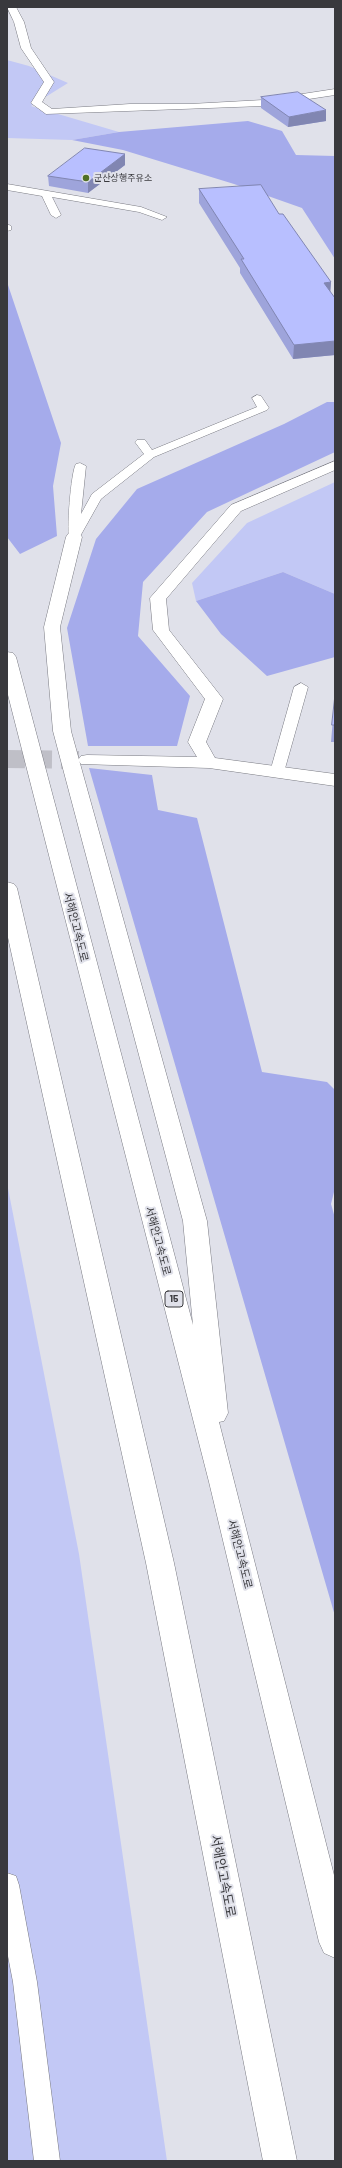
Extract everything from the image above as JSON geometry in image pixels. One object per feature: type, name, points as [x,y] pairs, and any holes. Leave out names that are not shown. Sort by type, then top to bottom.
[{"type":"main road","points":[[11,7],[9,8],[19,22],[26,48],[49,82],[36,103],[50,112],[130,107],[190,107],[263,103],[335,92]]},
{"type":"main road","points":[[209,763],[197,742],[214,698],[162,630],[158,598],[236,508],[335,465]]},
{"type":"main road","points":[[74,537],[52,627],[62,731],[195,1221],[222,1482]]},
{"type":"main road","name":"서해안고속도로","points":[[7,657],[222,1482],[335,1942]]},
{"type":"main road","points":[[87,760],[209,763],[335,780]]},
{"type":"main road","name":"서해안고속도로","points":[[7,888],[160,1563],[280,2161]]},
{"type":"lane","points":[[7,186],[142,210],[162,217]]},
{"type":"lane","points":[[45,193],[56,215]]},
{"type":"lane","points":[[108,204],[113,215]]},
{"type":"lane","points":[[74,537],[96,497],[150,455],[263,408],[257,398]]},
{"type":"lane","points":[[210,415],[216,427]]},
{"type":"lane","points":[[163,434],[169,446]]},
{"type":"lane","points":[[141,442],[150,455]]},
{"type":"lane","points":[[74,537],[76,493],[80,466]]},
{"type":"lane","points":[[277,772],[301,687]]},
{"type":"lane","points":[[7,1885],[25,1982],[47,2161]]},
{"type":"shaded area","points":[[7,60],[29,66],[68,83],[31,106],[119,132],[72,140],[7,138]]},
{"type":"shaded area","points":[[248,121],[282,131],[296,155],[335,156],[335,259],[302,208],[234,184],[123,150],[72,140],[119,132]]},
{"type":"shaded area","points":[[7,282],[61,443],[53,486],[57,536],[20,554],[7,537]]},
{"type":"shaded area","points":[[327,402],[335,402],[335,452],[207,512],[143,582],[138,636],[190,696],[177,746],[88,746],[67,628],[96,539],[137,489],[284,424]]},
{"type":"shaded area","points":[[335,482],[335,594],[283,572],[196,601],[192,583],[247,523]]},
{"type":"shaded area","points":[[283,572],[335,594],[335,657],[267,676],[221,634],[196,601]]},
{"type":"shaded area","points":[[89,768],[152,775],[158,810],[197,818],[262,1072],[327,1082],[335,1090],[335,1188],[331,1204],[335,1218],[335,1616]]},
{"type":"shaded area","points":[[7,1183],[79,1554],[167,2161],[7,2161]]},
{"type":"building","points":[[298,92],[326,110],[289,117],[261,97]]},
{"type":"building","points":[[85,148],[125,154],[88,182],[48,176]]},
{"type":"building","points":[[261,185],[279,214],[283,214],[331,282],[324,283],[335,298],[335,341],[294,345],[241,259],[244,259],[199,189]]},
{"type":"building","points":[[335,695],[335,725],[332,725]]},
{"type":"tunnel","points":[[7,759],[87,760]]},
{"type":"place","name":"군산상행주유소","points":[[86,178]]}]
